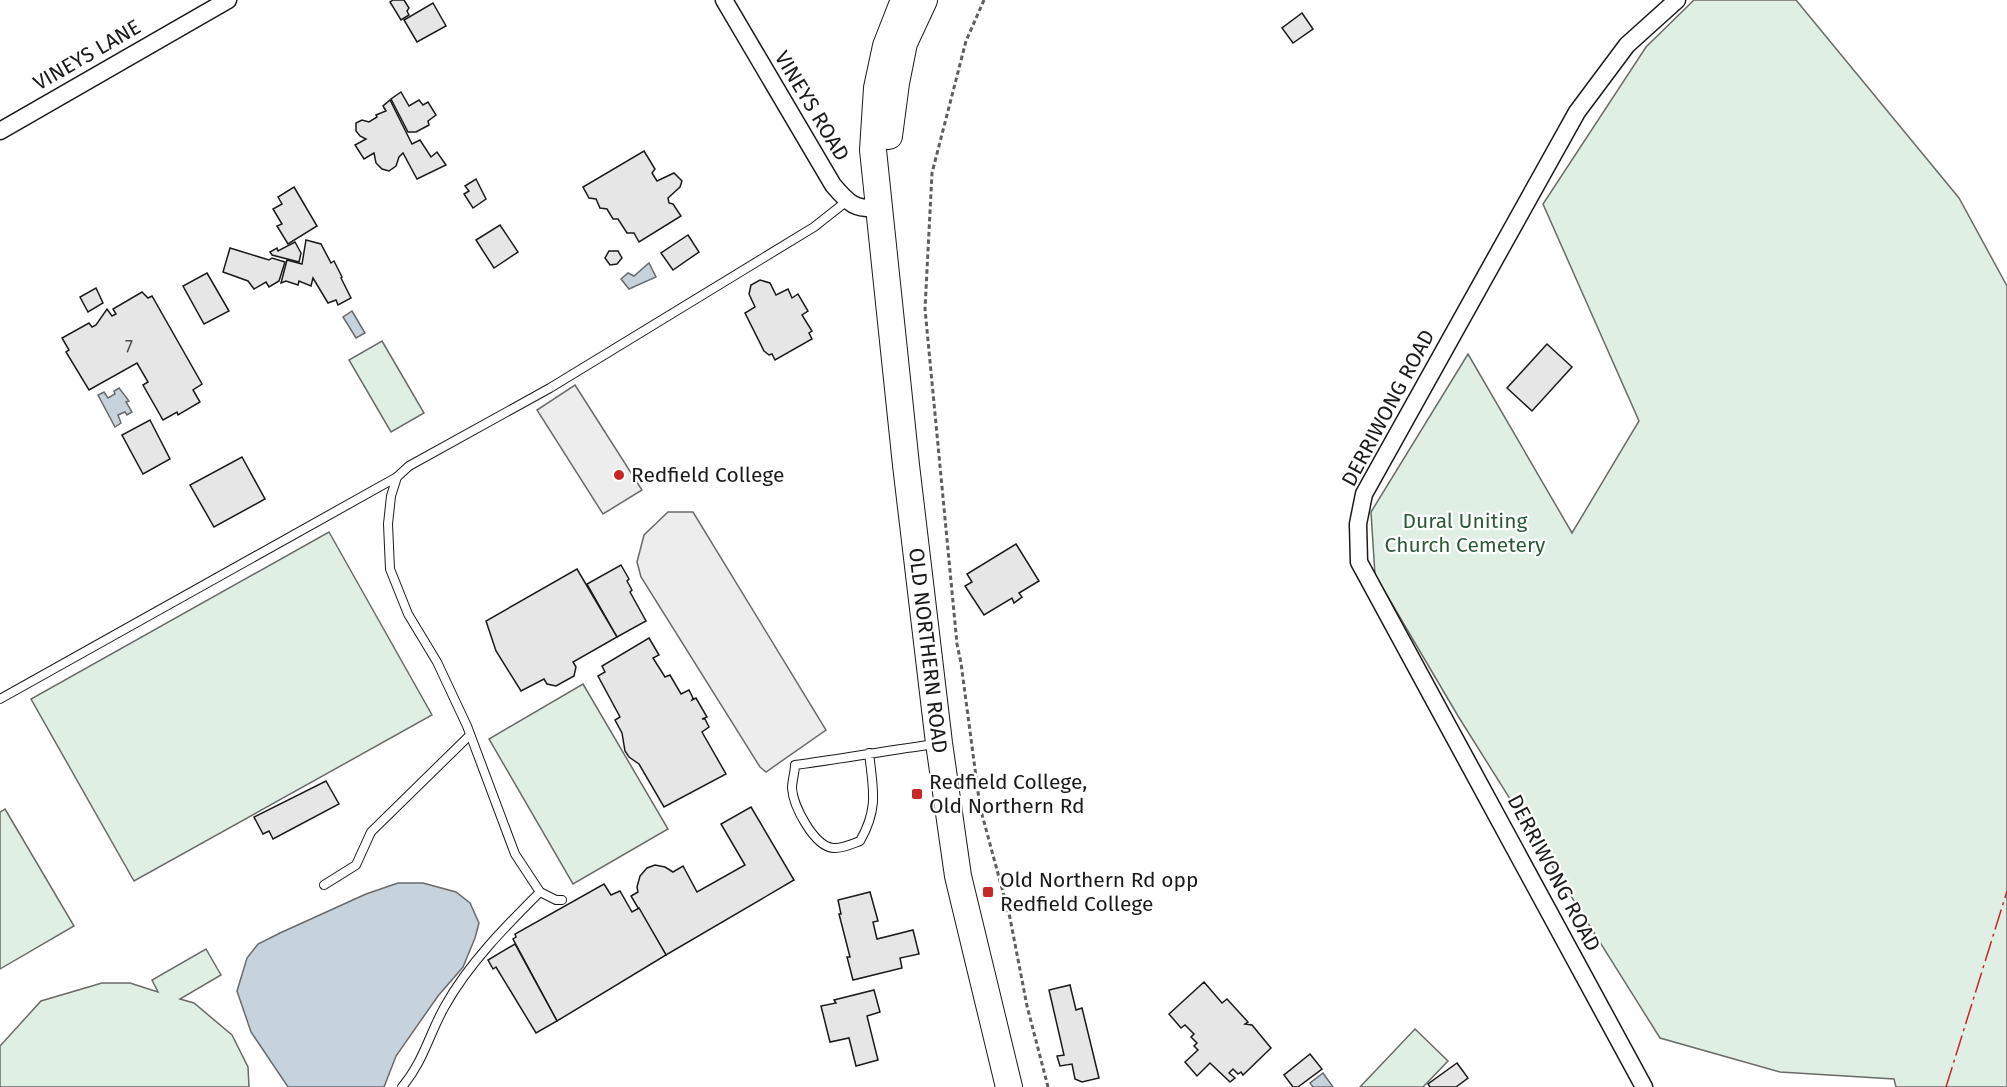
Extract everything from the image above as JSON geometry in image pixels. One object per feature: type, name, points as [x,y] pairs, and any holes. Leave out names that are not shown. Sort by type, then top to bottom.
[{"type":"main road","name":"OLD NORTHERN ROAD","points":[[904,0],[886,46],[877,88],[873,150],[906,465],[939,743],[958,876],[1009,1087]]},
{"type":"main road","name":"OLD NORTHERN ROAD","points":[[880,208],[904,43],[924,0]]},
{"type":"street","name":"VINEYS LANE","points":[[0,131],[228,0]]},
{"type":"street","name":"VINEYS ROAD","points":[[724,0],[804,138],[833,185],[847,201]]},
{"type":"street","name":"DERRIWONG ROAD","points":[[1644,1087],[1359,562],[1358,524],[1364,494],[1577,112],[1628,45],[1677,0]]},
{"type":"street","points":[[847,201],[862,209],[880,208]]},
{"type":"lane","points":[[0,699],[397,477],[409,466],[550,388],[794,240],[847,201]]},
{"type":"lane","points":[[397,477],[391,496],[388,524],[390,569],[408,614],[437,662],[470,735],[515,854],[540,892],[556,900],[562,900]]},
{"type":"lane","points":[[324,885],[356,865],[371,832],[470,735]]},
{"type":"lane","points":[[869,753],[874,801],[870,825],[861,841],[836,849],[826,847],[812,835],[794,801],[792,787],[795,765],[834,760],[869,753],[939,743]]},
{"type":"lane","points":[[402,1087],[420,1061],[445,1006],[466,975],[540,892]]},
{"type":"path","points":[[984,0],[966,41],[932,172],[925,309],[957,644],[980,807],[1010,918],[1027,1006],[1048,1087]]},
{"type":"green space","name":"Dural Uniting Church Cemetery","points":[[1694,0],[1796,0],[1959,198],[2007,286],[2007,1087],[1896,1087],[1894,1079],[1780,1072],[1660,1038],[1458,716],[1375,575],[1371,512],[1468,354],[1572,533],[1639,421],[1543,204],[1646,47]]},
{"type":"green space","points":[[382,341],[424,413],[391,432],[349,360]]},
{"type":"green space","points":[[329,532],[432,715],[134,881],[31,699]]},
{"type":"green space","points":[[583,684],[668,829],[573,884],[489,739]]},
{"type":"green space","points":[[5,809],[74,926],[0,969],[0,812]]},
{"type":"green space","points":[[206,949],[221,975],[180,999],[194,1003],[232,1035],[248,1067],[249,1087],[0,1087],[0,1046],[41,1001],[102,983],[130,983],[158,992],[152,980]]},
{"type":"green space","points":[[1415,1029],[1448,1061],[1423,1087],[1360,1087]]},
{"type":"shaded area","points":[[649,263],[656,277],[629,289],[621,279],[628,273],[634,276]]},
{"type":"shaded area","points":[[352,311],[365,333],[356,338],[343,317]]},
{"type":"shaded area","points":[[575,385],[642,490],[603,514],[537,410]]},
{"type":"shaded area","points":[[119,388],[129,401],[126,402],[132,412],[127,415],[125,412],[118,415],[121,423],[115,427],[98,395],[104,392],[108,398]]},
{"type":"shaded area","points":[[668,512],[693,512],[826,730],[766,772],[760,767],[641,577],[637,562],[644,535]]},
{"type":"shaded area","points":[[398,883],[423,883],[456,892],[470,903],[479,923],[463,967],[438,996],[396,1056],[384,1087],[288,1087],[251,1032],[237,991],[247,958],[258,944],[280,933],[366,894]]},
{"type":"shaded area","points":[[1323,1073],[1333,1087],[1313,1087],[1310,1083]]},
{"type":"building","points":[[404,0],[409,8],[407,11],[409,15],[401,20],[390,2]]},
{"type":"building","points":[[433,3],[446,26],[417,42],[404,20]]},
{"type":"building","points":[[1302,13],[1313,29],[1293,43],[1282,28]]},
{"type":"building","points":[[401,92],[409,106],[419,100],[423,105],[428,102],[436,115],[428,121],[429,125],[416,132],[408,132],[391,99]]},
{"type":"building","points":[[390,100],[412,144],[420,140],[431,157],[437,152],[446,165],[417,179],[403,153],[396,166],[389,171],[382,169],[376,163],[374,153],[364,159],[355,145],[366,139],[356,131],[356,123],[362,120],[369,122],[377,117],[376,115],[386,111],[383,106]]},
{"type":"building","points":[[644,151],[655,169],[652,173],[657,181],[674,173],[682,181],[680,187],[668,198],[669,203],[673,204],[681,216],[639,242],[634,233],[627,233],[618,219],[613,219],[607,209],[600,208],[596,199],[589,198],[583,187]]},
{"type":"building","points":[[476,179],[486,199],[473,208],[464,194],[469,191],[465,186]]},
{"type":"building","points":[[294,187],[317,226],[288,244],[277,226],[282,224],[273,209],[282,204],[278,197]]},
{"type":"building","points":[[500,225],[518,252],[494,268],[476,240]]},
{"type":"building","points":[[688,235],[699,252],[673,270],[661,253]]},
{"type":"building","points":[[306,240],[321,244],[331,263],[334,261],[351,298],[338,305],[336,300],[328,303],[313,278],[311,286],[299,281],[298,285],[286,281],[281,283],[287,260],[302,264]]},
{"type":"building","points":[[295,242],[301,253],[299,262],[272,255],[270,252],[277,248],[278,251]]},
{"type":"building","points":[[230,248],[269,260],[272,258],[285,262],[279,281],[269,287],[266,282],[254,289],[248,281],[223,272]]},
{"type":"building","points":[[609,251],[618,251],[622,258],[617,264],[610,265],[605,258]]},
{"type":"building","points":[[207,273],[229,311],[204,324],[183,286]]},
{"type":"building","points":[[760,280],[770,283],[776,295],[788,289],[792,298],[798,294],[808,311],[802,315],[812,331],[809,333],[812,339],[775,360],[772,354],[769,355],[764,351],[745,313],[755,307],[749,294],[751,285]]},
{"type":"building","points":[[96,288],[103,303],[88,312],[80,297]]},
{"type":"building","points":[[142,292],[148,298],[152,296],[202,384],[193,390],[200,402],[178,415],[177,412],[163,420],[143,385],[148,382],[137,363],[89,390],[66,352],[69,350],[62,338],[89,323],[92,327],[96,325],[107,309],[112,316],[116,314],[113,309]]},
{"type":"building","points":[[1547,344],[1572,367],[1532,411],[1507,388]]},
{"type":"building","points":[[150,420],[170,459],[143,474],[122,435]]},
{"type":"building","points":[[242,457],[265,499],[214,527],[190,485]]},
{"type":"building","points":[[1016,544],[1039,581],[1019,593],[1022,597],[1014,603],[1012,598],[984,615],[965,586],[972,582],[967,574]]},
{"type":"building","points":[[621,565],[629,579],[627,581],[632,590],[630,592],[646,621],[617,637],[587,584]]},
{"type":"building","points":[[577,569],[617,637],[573,662],[576,667],[574,676],[556,686],[547,684],[544,679],[521,691],[496,651],[486,621]]},
{"type":"building","points":[[649,638],[659,655],[653,658],[665,677],[670,675],[681,694],[689,690],[692,700],[696,698],[707,717],[702,719],[705,719],[709,727],[702,732],[726,774],[664,807],[639,764],[625,751],[622,733],[615,720],[620,717],[598,676],[605,672],[602,666]]},
{"type":"building","points":[[326,781],[339,804],[273,839],[269,831],[263,834],[254,817]]},
{"type":"building","points":[[751,807],[794,880],[666,955],[631,896],[638,892],[640,876],[647,868],[655,865],[673,872],[683,866],[697,892],[745,865],[721,824]]},
{"type":"building","points":[[604,884],[611,895],[620,891],[632,912],[639,908],[666,955],[557,1021],[513,939],[516,937],[515,934]]},
{"type":"building","points":[[870,892],[878,921],[873,922],[877,939],[913,930],[919,954],[900,958],[902,968],[853,980],[838,900]]},
{"type":"building","points":[[515,944],[557,1021],[536,1033],[496,967],[493,969],[488,960]]},
{"type":"building","points":[[1204,982],[1222,1003],[1227,999],[1248,1022],[1245,1024],[1252,1025],[1271,1048],[1243,1075],[1233,1069],[1229,1073],[1235,1078],[1230,1082],[1210,1063],[1197,1076],[1185,1062],[1198,1050],[1194,1046],[1197,1043],[1191,1037],[1194,1034],[1185,1025],[1181,1028],[1169,1014]]},
{"type":"building","points":[[1070,985],[1076,1010],[1082,1008],[1099,1078],[1082,1082],[1075,1079],[1072,1064],[1060,1066],[1057,1056],[1064,1055],[1049,990]]},
{"type":"building","points":[[874,990],[880,1012],[867,1016],[878,1060],[856,1066],[849,1038],[830,1042],[821,1006],[836,1003],[834,1000]]},
{"type":"building","points":[[1310,1054],[1322,1069],[1298,1087],[1293,1087],[1284,1075]]},
{"type":"building","points":[[1457,1063],[1468,1078],[1456,1087],[1430,1087],[1428,1084]]},
{"type":"power","points":[[1946,1087],[2007,891]]},
{"type":"place","name":"Redfield College","points":[[619,475]]},
{"type":"place","name":"Redfield College, Old Northern Rd","points":[[917,794]]},
{"type":"place","name":"Old Northern Rd opp Redfield College","points":[[988,892]]}]
